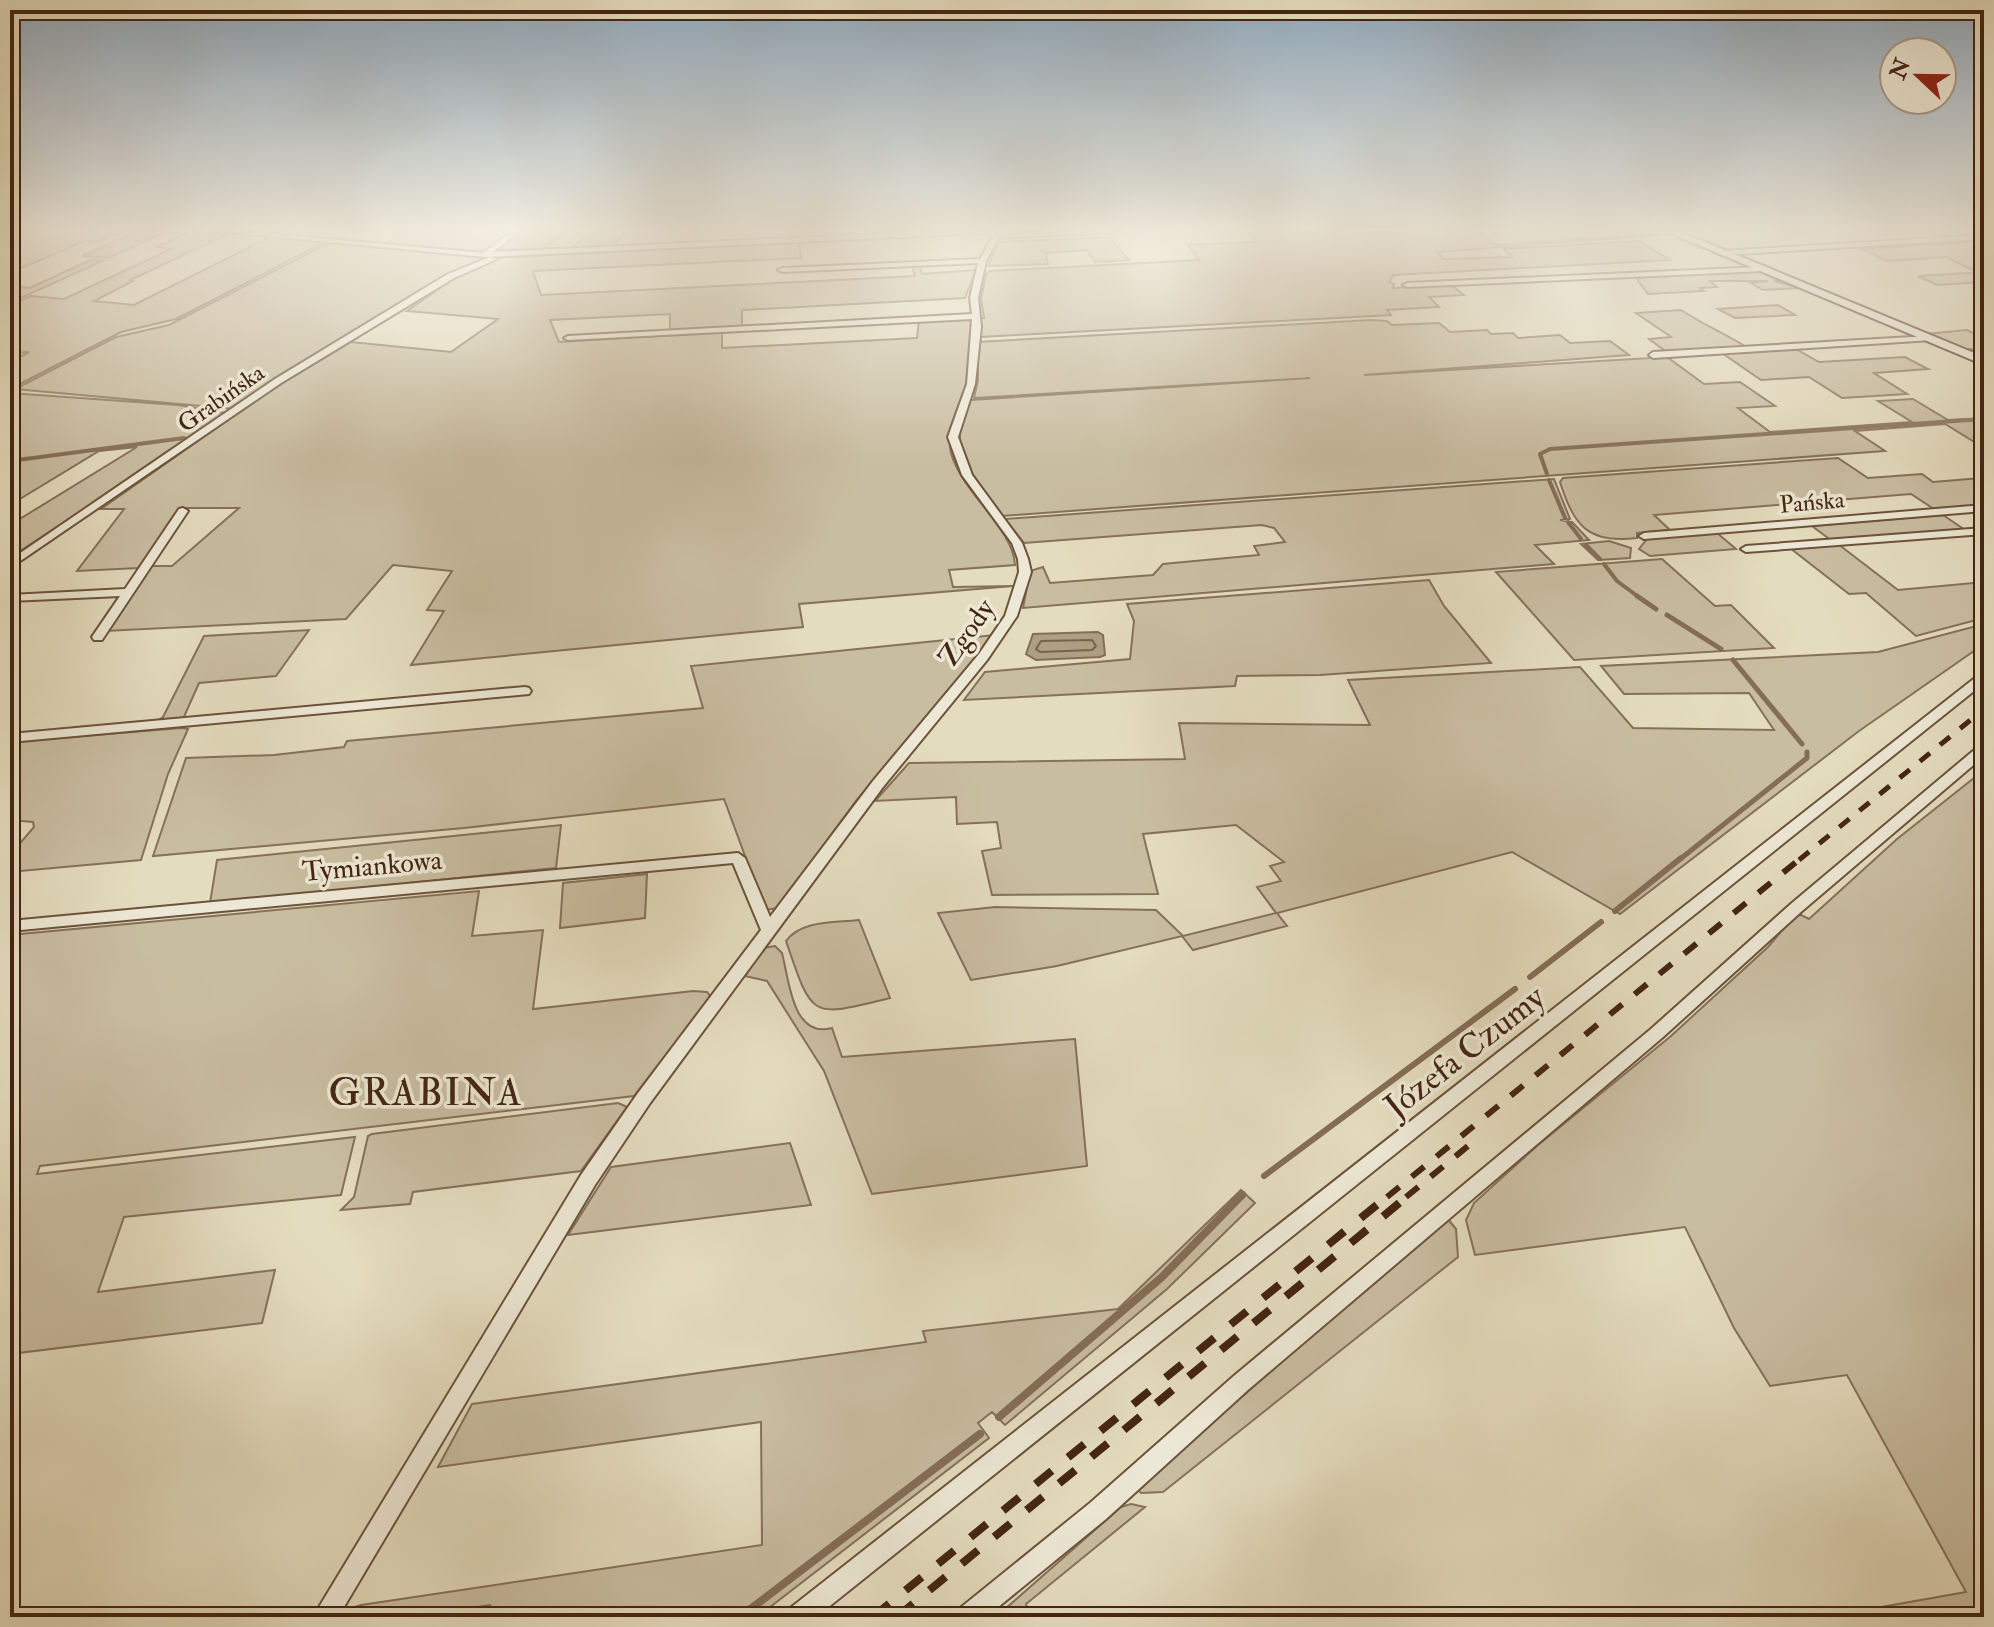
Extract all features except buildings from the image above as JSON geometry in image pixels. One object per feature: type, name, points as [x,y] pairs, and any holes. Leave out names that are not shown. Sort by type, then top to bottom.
[{"type":"street","name":"Grabińska","points":[[10,565],[278,381],[400,307]]},
{"type":"street","name":"Zgody","points":[[325,1617],[588,1180],[644,1098],[878,784],[1002,632],[1025,572],[1023,559],[1017,543],[967,475],[953,437],[971,384],[975,307]]},
{"type":"street","points":[[1853,307],[1984,361]]},
{"type":"street","points":[[568,338],[977,316]]},
{"type":"street","points":[[1653,355],[1929,338]]},
{"type":"street","points":[[1967,354],[1984,352]]},
{"type":"street","name":"Pańska","points":[[1644,536],[1984,508]]},
{"type":"street","points":[[98,637],[183,511]]},
{"type":"street","points":[[1746,549],[1984,531]]},
{"type":"street","points":[[10,598],[128,592]]},
{"type":"street","name":"Józefa Czumy","points":[[797,1617],[1984,677]]},
{"type":"street","points":[[10,738],[525,691]]},
{"type":"street","points":[[967,1617],[1098,1511],[1242,1382],[1657,1033],[1786,916],[1984,749]]},
{"type":"street","name":"Tymiankowa","points":[[10,926],[738,858],[769,932]]},
{"type":"shaded area","points":[[10,307],[199,307],[176,319],[121,332],[10,389],[10,362],[29,352],[10,353]]},
{"type":"shaded area","points":[[204,307],[398,307],[234,409],[15,389],[116,337],[169,325]]},
{"type":"shaded area","points":[[413,307],[799,307],[742,310],[742,327],[670,331],[670,314],[550,320],[559,342],[722,332],[722,348],[917,338],[919,320],[971,317],[974,320],[971,367],[952,425],[951,453],[965,482],[1006,538],[1015,565],[949,570],[953,587],[1013,586],[799,604],[803,627],[411,665],[444,611],[427,610],[452,571],[393,565],[346,619],[106,631],[151,566],[172,566],[239,508],[181,508],[139,568],[77,571],[124,509],[101,509],[272,389],[351,342],[451,352],[498,319],[407,311]]},
{"type":"shaded area","points":[[982,307],[1439,307],[1387,310],[1391,315],[979,337],[980,318],[984,318]]},
{"type":"shaded area","points":[[1781,307],[1795,315],[1735,318],[1718,309]]},
{"type":"shaded area","points":[[1681,310],[1748,348],[1668,353],[1649,339],[1671,337],[1636,313]]},
{"type":"shaded area","points":[[1387,321],[1392,325],[1439,323],[1450,332],[1487,330],[1491,334],[1513,333],[1518,338],[1560,335],[1570,343],[1610,341],[1629,355],[1364,375],[1667,357],[1704,384],[1740,382],[1775,406],[1738,408],[1770,432],[1912,422],[1878,401],[1913,399],[1948,420],[1984,418],[1984,442],[1976,443],[1945,424],[1855,431],[1885,451],[1002,516],[967,465],[963,454],[960,431],[970,400],[1310,378],[974,398],[978,380],[978,342]]},
{"type":"shaded area","points":[[1967,330],[1984,339],[1984,349],[1963,349],[1925,334]]},
{"type":"shaded area","points":[[1796,349],[1819,362],[1905,357],[1928,369],[1874,373],[1907,394],[1842,398],[1809,377],[1761,380],[1722,353]]},
{"type":"shaded area","points":[[10,393],[178,405],[227,413],[10,563],[10,525],[137,447],[99,451],[10,505]]},
{"type":"shaded area","points":[[1838,458],[1868,478],[1922,474],[1933,482],[1981,478],[1984,480],[1984,505],[1934,509],[1911,494],[1654,515],[1670,530],[1637,533],[1637,538],[1620,539],[1595,535],[1585,529],[1571,510],[1560,482],[1563,478]]},
{"type":"shaded area","points":[[1554,479],[1570,519],[1560,520],[1572,522],[1589,540],[1535,545],[1554,564],[1023,608],[1030,571],[1043,567],[1050,583],[1153,575],[1163,564],[1259,555],[1254,546],[1285,542],[1274,528],[1262,525],[1024,543],[1005,519]]},
{"type":"shaded area","points":[[1943,515],[1965,530],[1832,541],[1812,526]]},
{"type":"shaded area","points":[[1717,533],[1736,549],[1650,556],[1639,549],[1647,539]]},
{"type":"shaded area","points":[[1609,541],[1631,548],[1630,558],[1598,560],[1581,544]]},
{"type":"shaded area","points":[[1838,544],[1898,590],[1984,582],[1984,618],[1916,636],[1866,593],[1849,594],[1790,548]]},
{"type":"shaded area","points":[[1662,559],[1715,606],[1731,605],[1774,648],[1574,660],[1496,572]]},
{"type":"shaded area","points":[[1429,580],[1444,606],[1491,663],[1320,675],[1237,676],[1235,686],[964,700],[985,672],[1130,659],[1134,621],[1127,604]]},
{"type":"shaded area","points":[[1984,624],[1984,644],[1859,731],[1620,914],[1512,852],[1277,913],[1287,926],[1193,950],[1182,936],[1057,966],[971,980],[938,913],[995,907],[1156,910],[1183,936],[1276,913],[1257,887],[1281,881],[1270,866],[1284,862],[1236,825],[1143,834],[1158,894],[992,895],[982,851],[1001,848],[997,822],[957,824],[956,797],[875,801],[909,763],[1185,759],[1179,723],[1370,725],[1348,680],[1580,667],[1633,728],[1774,730],[1749,693],[1624,694],[1601,666],[1878,652]]},
{"type":"shaded area","points":[[309,630],[276,676],[199,683],[183,719],[157,721],[163,717],[204,636]]},
{"type":"shaded area","points":[[995,635],[855,802],[778,908],[765,910],[724,799],[464,828],[153,856],[186,758],[274,755],[344,747],[347,741],[703,708],[691,666]]},
{"type":"shaded area","points":[[188,729],[168,774],[141,860],[10,872],[10,855],[34,827],[33,822],[10,820],[10,742]]},
{"type":"shaded area","points":[[1984,770],[1984,1617],[1825,1617],[1966,1592],[1847,1375],[1770,1386],[1734,1328],[1685,1227],[1475,1255],[1466,1220],[1474,1203],[1538,1145],[1671,1036],[1768,947],[1797,913],[1809,919],[1897,839]]},
{"type":"shaded area","points":[[561,825],[556,868],[210,903],[217,860]]},
{"type":"shaded area","points":[[647,874],[645,918],[560,928],[563,883]]},
{"type":"shaded area","points":[[479,891],[472,936],[543,930],[533,1009],[693,991],[707,992],[711,997],[634,1096],[40,1166],[37,1174],[355,1137],[341,1195],[124,1217],[98,1292],[275,1270],[262,1323],[10,1354],[10,935]]},
{"type":"shaded area","points":[[859,920],[890,998],[844,1008],[818,1007],[803,986],[786,941],[792,934],[809,926]]},
{"type":"shaded area","points":[[775,946],[782,953],[790,991],[800,1016],[808,1025],[819,1029],[832,1028],[842,1057],[1075,1039],[1087,1166],[872,1194],[824,1071],[767,981],[745,976],[763,948]]},
{"type":"shaded area","points":[[618,1103],[627,1107],[581,1171],[413,1192],[410,1204],[341,1210],[354,1197],[368,1136],[372,1134]]},
{"type":"shaded area","points":[[790,1143],[811,1205],[568,1235],[611,1167]]},
{"type":"shaded area","points":[[1241,1190],[1255,1203],[1167,1289],[1005,1425],[992,1412],[978,1423],[989,1438],[757,1617],[497,1617],[490,1605],[408,1617],[347,1617],[352,1608],[361,1605],[762,1545],[761,1422],[438,1467],[472,1404],[926,1342],[923,1331],[1118,1309]]},
{"type":"shaded area","points":[[1447,1218],[1456,1229],[1458,1257],[1163,1492],[1141,1493],[1137,1488]]},
{"type":"shaded area","points":[[1131,1504],[1145,1507],[1026,1604],[1030,1617],[996,1617],[1121,1507]]},
{"type":"water","points":[[1098,632],[1103,635],[1105,655],[1100,657],[1036,660],[1026,654],[1033,634]]},
{"type":"waterway","points":[[1547,474],[1540,454],[1550,449],[1984,419]]},
{"type":"waterway","points":[[10,461],[184,438],[188,442]]},
{"type":"waterway","points":[[1549,480],[1565,518]]},
{"type":"waterway","points":[[1568,522],[1581,539]]},
{"type":"waterway","points":[[10,559],[56,529]]},
{"type":"waterway","points":[[1586,545],[1600,559]]},
{"type":"waterway","points":[[1604,564],[1617,581],[1640,598]]},
{"type":"waterway","points":[[1637,596],[1656,609]]},
{"type":"waterway","points":[[1667,615],[1721,649]]},
{"type":"waterway","points":[[1733,660],[1802,744]]},
{"type":"waterway","points":[[1679,860],[1807,758],[1807,752]]},
{"type":"waterway","points":[[1615,911],[1681,858]]},
{"type":"waterway","points":[[1530,977],[1601,922]]},
{"type":"waterway","points":[[1264,1176],[1515,989]]},
{"type":"waterway","points":[[999,1417],[1162,1277],[1242,1195]]},
{"type":"waterway","points":[[740,1617],[980,1434]]},
{"type":"railway","points":[[1799,860],[1984,709]]},
{"type":"railway","points":[[1387,1197],[1801,858]]},
{"type":"railway","points":[[1406,1197],[1468,1146]]},
{"type":"railway","points":[[873,1617],[1389,1195]]},
{"type":"railway","points":[[897,1617],[1409,1195]]},
{"type":"district","name":"GRABINA","points":[[426,1092]]}]
